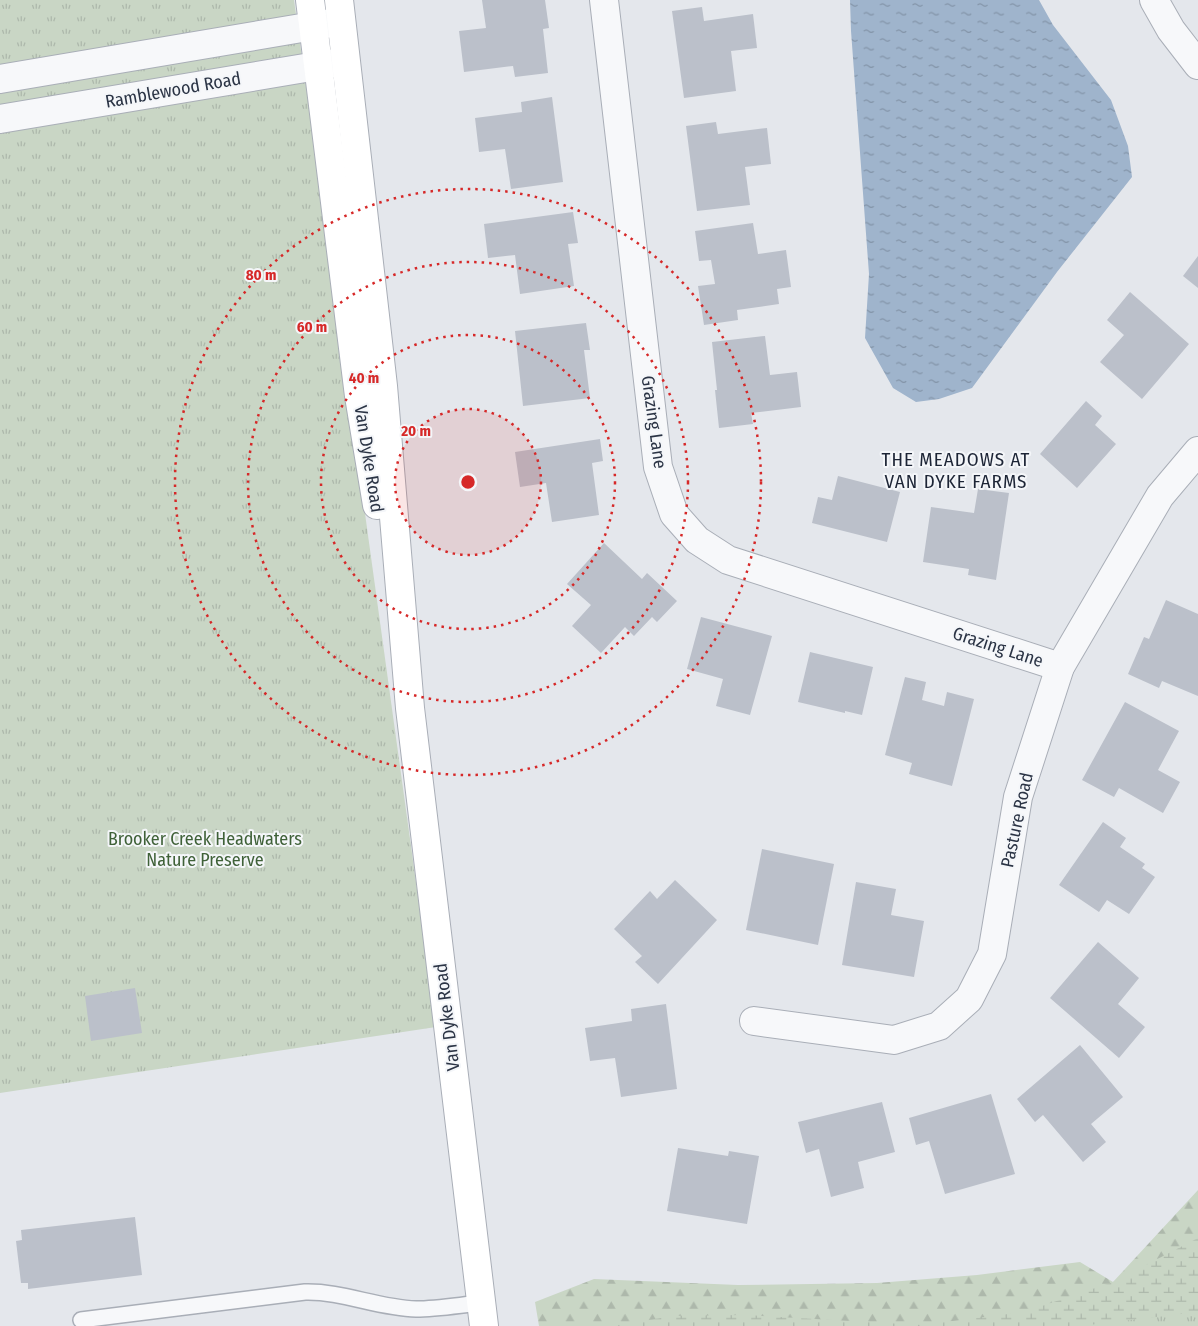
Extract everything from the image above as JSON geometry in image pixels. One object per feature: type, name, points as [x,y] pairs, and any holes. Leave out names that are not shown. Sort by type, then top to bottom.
[{"type":"main road","name":"Van Dyke Road","points":[[340,11],[383,386],[410,708],[482,1314]]},
{"type":"main road","name":"Van Dyke Road","points":[[312,13],[359,396],[410,708]]},
{"type":"street","name":"Grazing Lane","points":[[604,0],[658,467],[674,514],[696,540],[728,560],[1060,667]]},
{"type":"street","points":[[1154,0],[1171,30],[1198,65]]},
{"type":"street","points":[[0,79],[312,13],[340,11]]},
{"type":"street","name":"Ramblewood Road","points":[[0,119],[346,61]]},
{"type":"street","name":"Pasture Road","points":[[754,1021],[894,1040],[939,1026],[969,999],[992,954],[1018,797],[1060,667],[1160,496],[1198,452]]},
{"type":"lane","points":[[81,1320],[322,1291],[395,1306],[482,1314]]},
{"type":"green space","name":"Brooker Creek Headwaters Nature Preserve","points":[[0,0],[294,0],[436,1027],[0,1093]]},
{"type":"green space","points":[[1198,1190],[1198,1312],[1080,1326],[539,1326],[535,1302],[594,1279],[738,1285],[877,1283],[977,1275],[1080,1262],[1113,1282]]},
{"type":"green space","points":[[1198,1238],[1198,1326],[614,1326],[672,1316],[746,1315],[921,1325],[1024,1312],[1113,1282]]},
{"type":"green space","points":[[1198,1312],[1198,1326],[1080,1326]]},
{"type":"water","points":[[850,0],[1039,0],[1053,25],[1111,100],[1128,146],[1132,177],[1057,272],[972,388],[939,399],[916,402],[893,388],[865,338],[869,274]]},
{"type":"building","points":[[482,0],[545,0],[549,28],[543,29],[548,73],[515,77],[513,66],[464,72],[459,31],[486,28]]},
{"type":"building","points":[[702,7],[704,21],[753,14],[757,48],[731,51],[736,91],[684,98],[672,11]]},
{"type":"building","points":[[552,97],[563,182],[511,189],[505,149],[479,152],[475,118],[522,112],[521,102]]},
{"type":"building","points":[[716,122],[718,134],[767,128],[771,164],[745,167],[750,205],[697,211],[686,126]]},
{"type":"building","points":[[573,212],[578,243],[568,244],[574,286],[520,294],[515,255],[488,258],[484,224]]},
{"type":"building","points":[[753,223],[758,254],[786,250],[791,287],[777,289],[779,304],[737,310],[738,320],[704,325],[698,286],[715,284],[711,260],[699,261],[695,231]]},
{"type":"building","points":[[1198,256],[1198,288],[1183,276]]},
{"type":"building","points":[[1130,292],[1189,344],[1142,399],[1100,362],[1124,335],[1107,320]]},
{"type":"building","points":[[586,323],[590,350],[584,350],[590,398],[523,406],[515,331]]},
{"type":"building","points":[[765,336],[770,375],[797,372],[801,407],[751,413],[753,424],[719,428],[712,342]]},
{"type":"building","points":[[1086,401],[1102,416],[1095,425],[1116,444],[1077,488],[1040,454]]},
{"type":"building","points":[[600,439],[603,461],[592,463],[599,515],[552,522],[546,483],[520,487],[515,452]]},
{"type":"building","points":[[838,476],[900,492],[887,542],[812,523],[818,497],[832,500]]},
{"type":"building","points":[[978,489],[1009,493],[996,580],[968,575],[969,569],[923,562],[931,507],[974,513]]},
{"type":"building","points":[[604,543],[642,579],[647,573],[677,601],[657,622],[652,617],[634,636],[625,627],[601,653],[572,626],[591,605],[567,584]]},
{"type":"building","points":[[1166,600],[1198,614],[1198,696],[1162,681],[1159,688],[1128,674],[1144,637],[1149,639]]},
{"type":"building","points":[[701,617],[772,636],[750,715],[716,706],[723,679],[687,669]]},
{"type":"building","points":[[810,652],[873,667],[862,715],[798,702]]},
{"type":"building","points":[[905,677],[926,682],[922,700],[944,706],[947,692],[974,699],[952,786],[909,774],[912,763],[885,755]]},
{"type":"building","points":[[1125,702],[1179,731],[1158,770],[1180,782],[1163,813],[1119,788],[1114,797],[1082,780]]},
{"type":"building","points":[[1103,822],[1126,838],[1120,847],[1145,864],[1142,868],[1155,877],[1129,914],[1107,900],[1099,912],[1059,885]]},
{"type":"building","points":[[762,849],[834,864],[818,945],[746,930]]},
{"type":"building","points":[[675,880],[717,920],[658,984],[635,962],[642,956],[614,929],[650,891],[657,899]]},
{"type":"building","points":[[856,882],[896,889],[891,915],[924,921],[914,977],[842,965]]},
{"type":"building","points":[[1098,942],[1139,978],[1118,1004],[1145,1027],[1119,1058],[1050,998]]},
{"type":"building","points":[[135,988],[142,1033],[91,1041],[85,996]]},
{"type":"building","points":[[666,1004],[677,1089],[621,1097],[615,1058],[590,1061],[585,1028],[632,1021],[631,1009]]},
{"type":"building","points":[[1080,1045],[1123,1097],[1091,1124],[1106,1142],[1083,1162],[1043,1115],[1035,1122],[1017,1099]]},
{"type":"building","points":[[991,1094],[1015,1174],[945,1194],[929,1141],[916,1145],[909,1118]]},
{"type":"building","points":[[882,1102],[895,1152],[858,1162],[864,1188],[831,1197],[819,1149],[806,1153],[798,1122]]},
{"type":"building","points":[[678,1148],[728,1156],[729,1151],[759,1156],[747,1224],[667,1211]]},
{"type":"building","points":[[135,1217],[142,1275],[28,1289],[28,1283],[21,1283],[16,1241],[22,1240],[21,1230]]},
{"type":"district","name":"THE MEADOWS AT VAN DYKE FARMS","points":[[956,470]]}]
